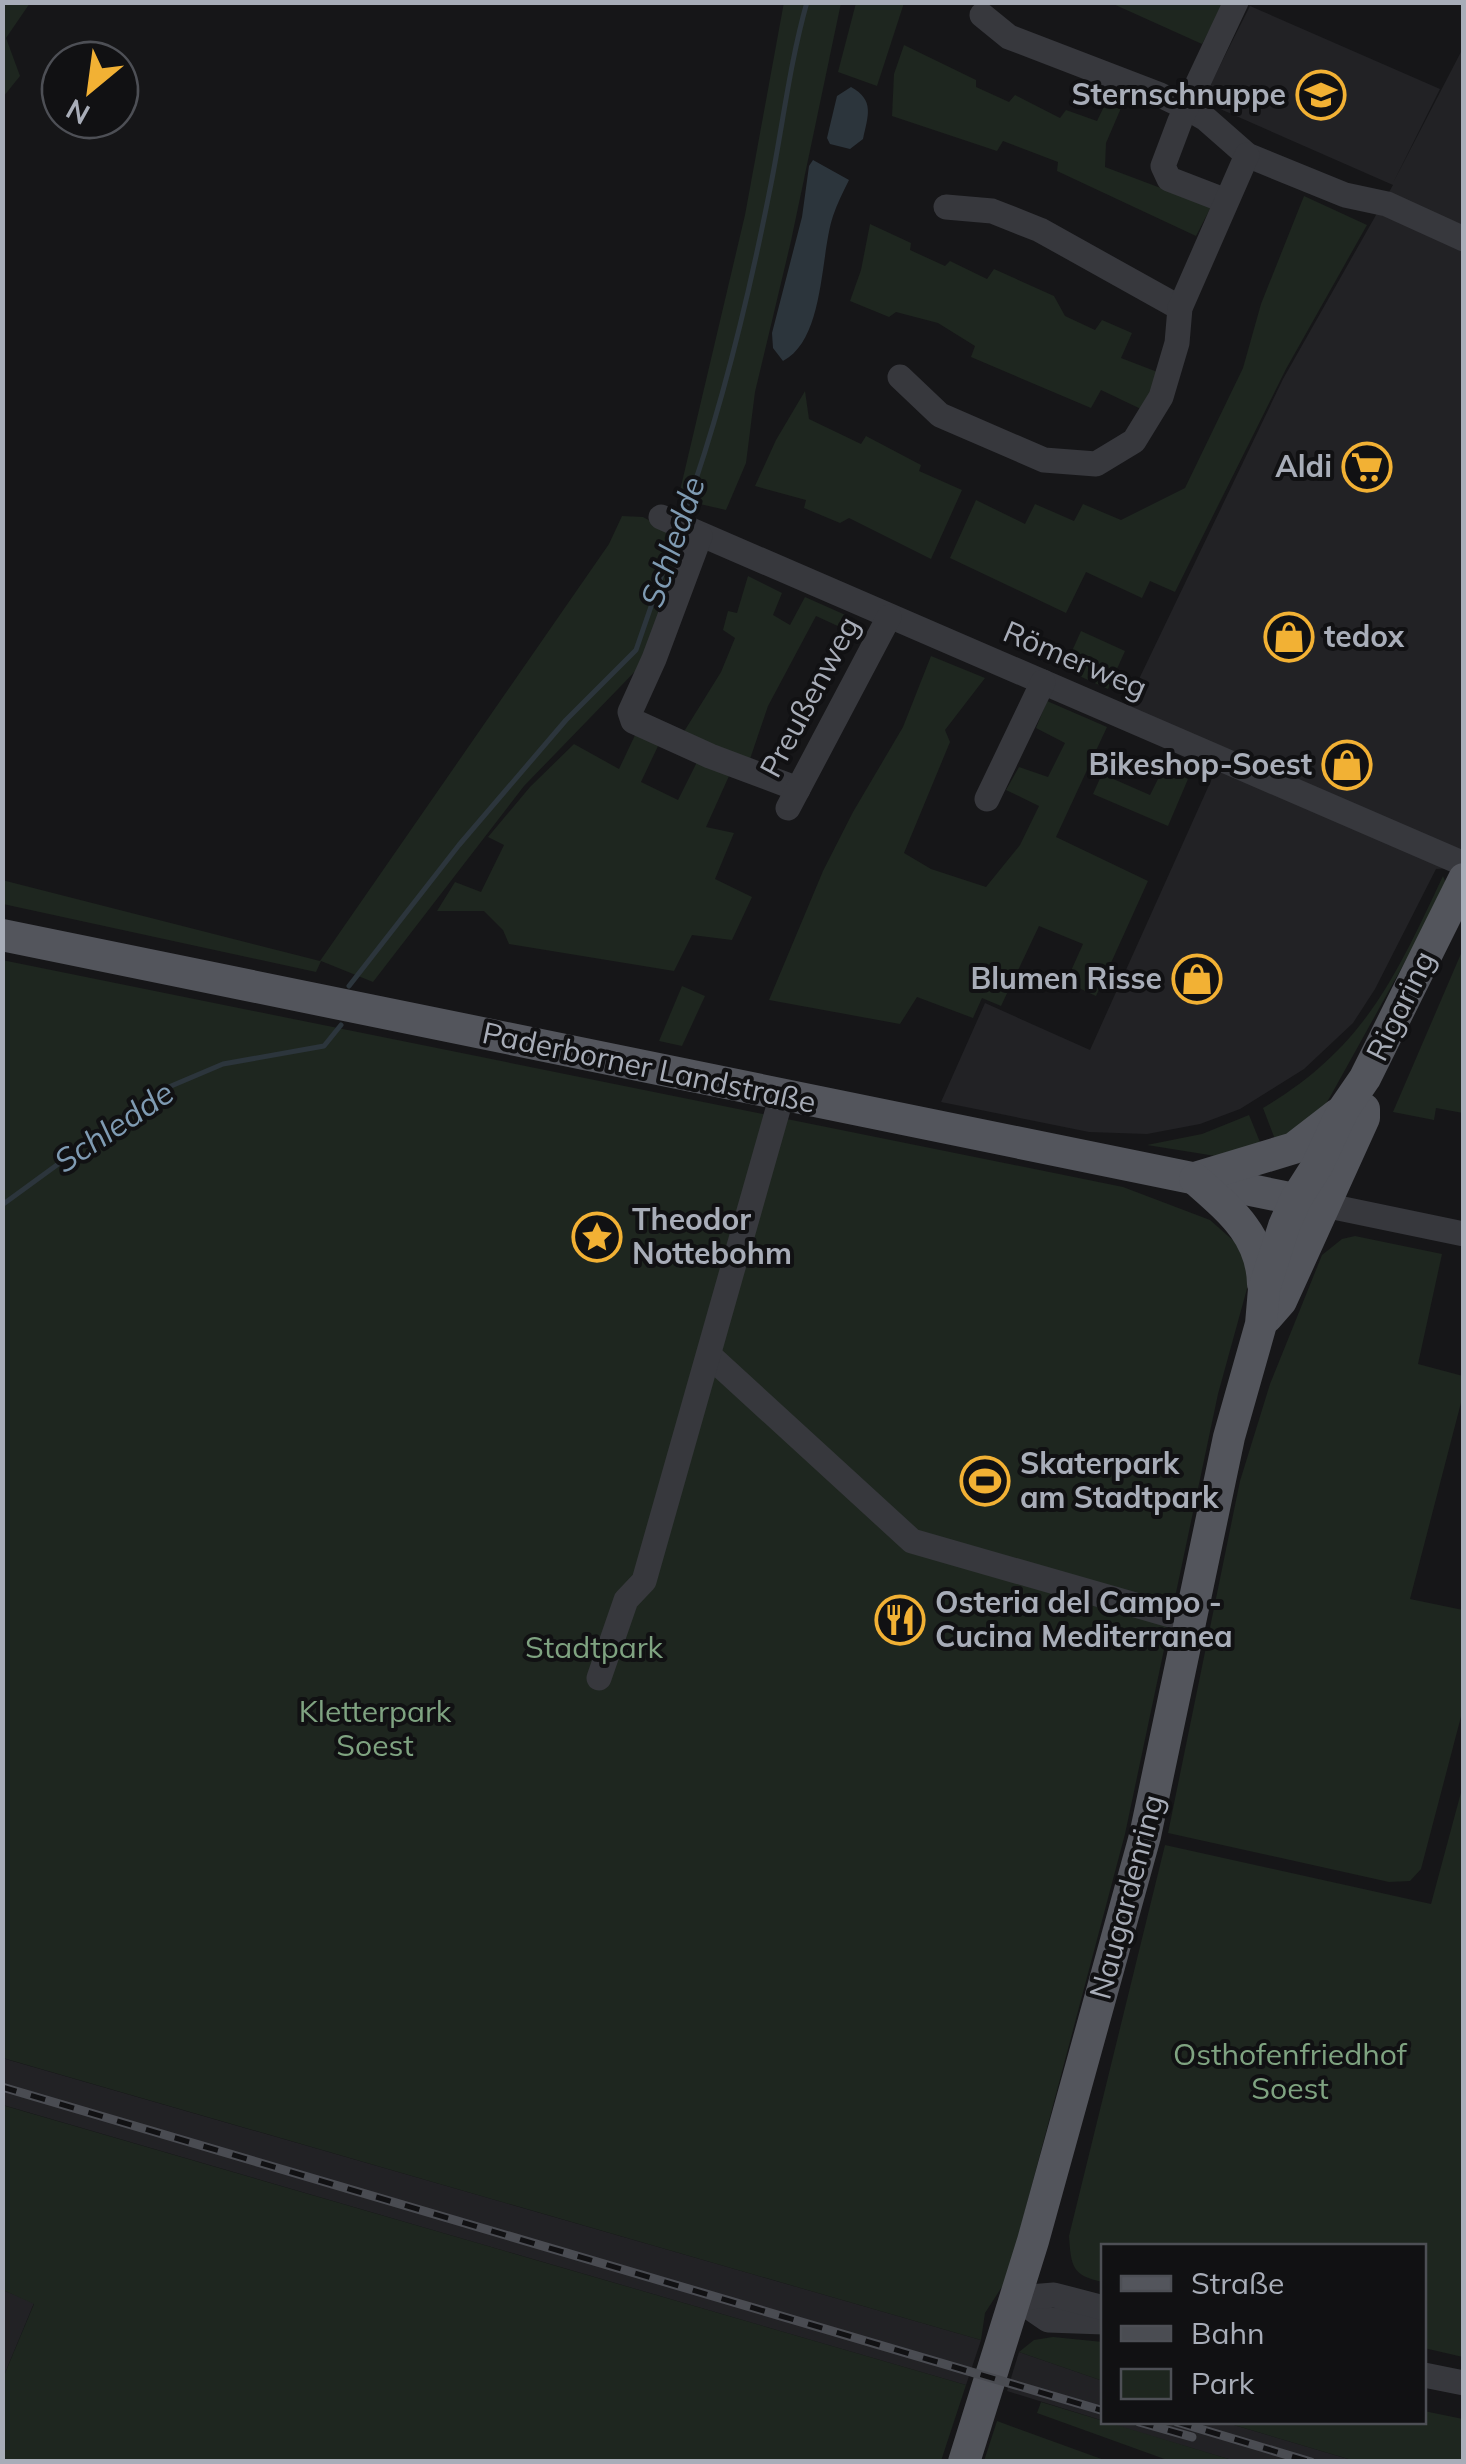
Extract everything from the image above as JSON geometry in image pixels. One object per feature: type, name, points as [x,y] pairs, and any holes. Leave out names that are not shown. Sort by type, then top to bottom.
[{"type":"main road","name":"Rigaring","points":[[1310,1202],[1317,1166],[1343,1110],[1365,1078],[1464,879]]},
{"type":"main road","name":"Paderborner Landstraße","points":[[2,935],[1310,1202]]},
{"type":"main road","name":"Rigaring","points":[[1310,1202],[1364,1118],[1365,1078]]},
{"type":"main road","points":[[1264,1288],[1263,1263],[1249,1230],[1194,1178],[1294,1148],[1343,1110]]},
{"type":"main road","name":"Naugardenring","points":[[964,2462],[1016,2298],[1145,1836],[1228,1437],[1261,1324],[1264,1288],[1284,1226],[1310,1202]]},
{"type":"main road","name":"Naugardenring","points":[[1261,1324],[1282,1300],[1310,1202]]},
{"type":"street","points":[[1226,201],[1169,179],[1163,166],[1236,2]]},
{"type":"street","points":[[982,14],[1009,38],[1187,108],[1206,119],[1247,155],[1344,195],[1387,204],[1464,239]]},
{"type":"street","points":[[900,377],[940,415],[1044,460],[1096,464],[1134,442],[1161,397],[1176,343],[1180,308],[1247,155]]},
{"type":"street","points":[[946,208],[992,211],[1040,230],[1180,308]]},
{"type":"street","name":"Römerweg","points":[[661,517],[1464,864]]},
{"type":"street","name":"Preußenweg","points":[[700,536],[630,712],[633,721],[793,799],[889,616]]},
{"type":"street","points":[[987,798],[1043,682]]},
{"type":"street","points":[[599,1678],[626,1600],[644,1582],[782,1095]]},
{"type":"street","points":[[1310,1202],[1464,1234]]},
{"type":"street","points":[[710,1356],[912,1541],[1192,1621]]},
{"type":"street","points":[[1016,2298],[1054,2295],[1101,2307]]},
{"type":"street","points":[[1016,2298],[1048,2320],[1101,2322]]},
{"type":"street","points":[[1426,2375],[1464,2383]]},
{"type":"shaded area","points":[[1250,6],[1440,89],[1393,183],[1463,48],[1463,867],[1436,869],[1375,989],[1353,1023],[1304,1069],[1240,1109],[1200,1124],[1147,1134],[1089,1132],[941,1102],[985,1003],[1090,1050],[1214,774],[1127,704],[1283,379],[1393,185],[1202,101]]},
{"type":"shaded area","points":[[851,87],[864,97],[868,109],[863,139],[850,149],[830,144],[827,138],[837,96]]},
{"type":"shaded area","points":[[813,160],[849,180],[833,216],[814,316],[797,350],[783,361],[773,348],[772,333]]},
{"type":"shaded area","points":[[2,2058],[981,2340],[966,2385],[3,2105]]},
{"type":"shaded area","points":[[3,2290],[34,2303],[3,2378]]},
{"type":"shaded area","points":[[1019,2352],[1101,2380],[1101,2420],[1007,2391]]},
{"type":"shaded area","points":[[1111,2424],[1231,2424],[1355,2461],[1235,2461]]},
{"type":"green space","points":[[3,2],[30,3],[6,38],[20,76],[3,97]]},
{"type":"green space","points":[[784,2],[841,3],[755,392],[746,463],[726,510],[678,499],[745,215]]},
{"type":"green space","points":[[856,3],[904,3],[877,86],[838,72]]},
{"type":"green space","points":[[1111,3],[1224,3],[1202,44]]},
{"type":"green space","points":[[904,45],[976,80],[976,87],[1009,102],[1015,95],[1060,118],[1066,110],[1097,121],[1111,92],[1124,101],[1106,143],[1105,167],[1211,207],[1196,236],[1057,171],[1058,162],[1003,141],[997,151],[892,116],[894,74]]},
{"type":"green space","points":[[1304,196],[1367,225],[1286,369],[1175,592],[1150,581],[1142,598],[1086,572],[1066,613],[950,558],[976,500],[1025,524],[1035,504],[1074,521],[1083,504],[1121,520],[1185,488],[1243,368],[1261,304]]},
{"type":"green space","points":[[870,224],[911,243],[910,250],[945,266],[950,261],[987,279],[994,269],[1054,296],[1065,316],[1095,330],[1102,320],[1132,333],[1121,358],[1160,373],[1143,410],[1101,390],[1091,408],[971,357],[975,346],[938,323],[896,312],[889,317],[850,301]]},
{"type":"green space","points":[[805,391],[809,419],[861,444],[866,436],[921,465],[919,471],[962,490],[931,559],[849,518],[840,523],[804,508],[806,500],[755,486]]},
{"type":"green space","points":[[622,516],[643,517],[688,542],[649,657],[524,786],[373,982],[321,961],[316,972],[3,904],[2,880],[320,961],[609,544]]},
{"type":"green space","points":[[748,576],[782,593],[773,615],[790,625],[805,597],[859,621],[853,633],[816,616],[768,706],[748,765],[680,738],[721,672],[735,638],[723,630],[728,611],[737,613]]},
{"type":"green space","points":[[1081,631],[1125,651],[1108,689],[1064,669]]},
{"type":"green space","points":[[931,656],[985,678],[945,730],[950,742],[904,853],[931,869],[986,887],[1020,845],[1039,806],[1006,790],[1019,767],[1048,777],[1065,743],[1036,728],[1047,701],[1107,727],[1056,837],[1148,881],[1096,996],[1066,982],[1083,944],[1039,926],[1001,1006],[982,998],[973,1018],[917,997],[900,1024],[769,1000],[823,871],[903,727]]},
{"type":"green space","points":[[637,731],[659,744],[641,782],[678,800],[698,760],[729,776],[706,827],[734,833],[715,879],[752,897],[732,940],[692,935],[674,971],[509,944],[503,930],[484,911],[437,911],[455,882],[481,892],[504,845],[488,837],[530,787],[574,744],[619,769]]},
{"type":"green space","points":[[1164,767],[1188,779],[1168,826],[1093,794],[1102,774],[1150,795]]},
{"type":"green space","points":[[1443,876],[1447,886],[1330,1097],[1323,1108],[1278,1147],[1263,1108],[1327,1061],[1373,1008],[1409,947]]},
{"type":"green space","points":[[1463,949],[1463,1113],[1436,1108],[1434,1120],[1393,1112]]},
{"type":"green space","name":"Stadtpark","points":[[2,960],[1123,1187],[1210,1220],[1244,1250],[1248,1285],[1218,1394],[1125,1834],[1007,2279],[985,2313],[981,2340],[3,2058]]},
{"type":"green space","points":[[682,986],[705,996],[682,1046],[659,1041]]},
{"type":"green space","points":[[1249,1115],[1264,1152],[1228,1158],[1147,1145],[1202,1134]]},
{"type":"green space","points":[[1355,1236],[1442,1254],[1418,1364],[1463,1376],[1463,1395],[1410,1599],[1463,1610],[1463,1709],[1421,1869],[1410,1881],[1389,1882],[1168,1833],[1240,1481],[1270,1384],[1322,1255],[1342,1239]]},
{"type":"green space","name":"Osthofenfriedhof Soest","points":[[1463,1785],[1463,2357],[1426,2348],[1426,2244],[1101,2244],[1101,2281],[1079,2273],[1072,2262],[1069,2236],[1165,1845],[1431,1904]]},
{"type":"green space","points":[[2,2105],[966,2385],[941,2461],[3,2461],[3,2378],[34,2304],[3,2290]]},
{"type":"green space","points":[[1053,2337],[1101,2342],[1101,2380],[1019,2352],[1034,2340]]},
{"type":"green space","points":[[1041,2402],[1101,2420],[1101,2424],[1113,2424],[1235,2461],[1170,2461],[1037,2413]]},
{"type":"green space","points":[[1426,2411],[1463,2419],[1463,2461],[1355,2461],[1231,2424],[1426,2424]]},
{"type":"green space","points":[[997,2421],[1107,2461],[984,2461]]},
{"type":"waterway","name":"Schledde","points":[[682,519],[710,437],[744,311],[807,2]]},
{"type":"waterway","name":"Schledde","points":[[349,986],[459,845],[566,720],[636,650],[676,534]]},
{"type":"waterway","name":"Schledde","points":[[2,1205],[157,1092],[223,1064],[324,1046],[341,1025]]},
{"type":"railway","points":[[2,2087],[1101,2410]]},
{"type":"railway","points":[[1146,2424],[1192,2437]]},
{"type":"railway","points":[[1184,2424],[1311,2462]]},
{"type":"place","name":"Sternschnuppe","points":[[1321,95]]},
{"type":"place","name":"Aldi","points":[[1367,467]]},
{"type":"place","name":"tedox","points":[[1289,637]]},
{"type":"place","name":"Bikeshop-Soest","points":[[1347,765]]},
{"type":"place","name":"Blumen Risse","points":[[1197,979]]},
{"type":"place","name":"Theodor Nottebohm","points":[[597,1237]]},
{"type":"place","name":"Skaterpark am Stadtpark","points":[[985,1481]]},
{"type":"place","name":"Osteria del Campo - Cucina Mediterranea","points":[[900,1620]]},
{"type":"park label","name":"Kletterpark Soest","points":[[375,1729]]}]
